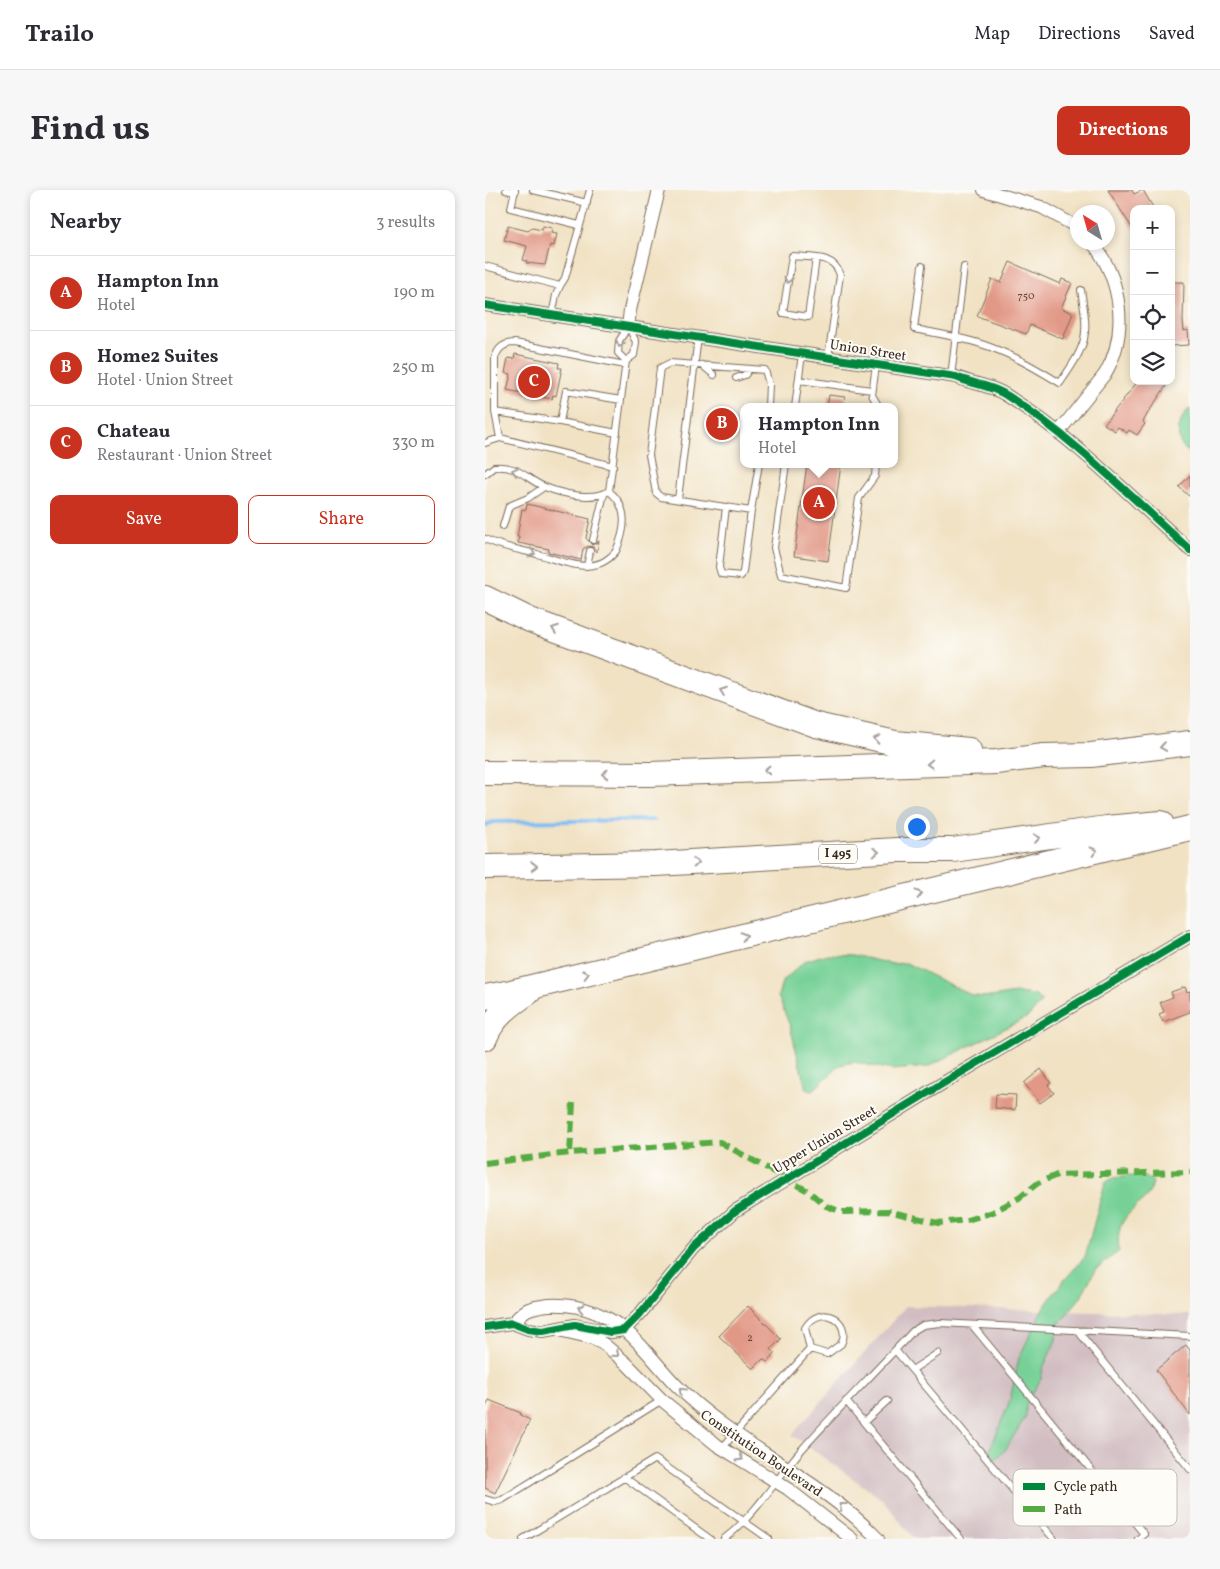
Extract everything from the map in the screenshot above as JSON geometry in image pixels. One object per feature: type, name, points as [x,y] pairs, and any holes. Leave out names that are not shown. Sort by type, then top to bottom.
[{"type":"highway","points":[[485,598],[530,620],[816,725],[895,743],[983,751],[1135,751]]},
{"type":"highway","points":[[485,617],[530,620]]},
{"type":"highway","points":[[488,773],[650,774],[996,762],[1135,751],[1190,743]]},
{"type":"highway","name":"I 495","points":[[485,867],[656,864],[897,850],[953,850],[1107,828],[1190,819]]},
{"type":"highway","points":[[485,997],[539,986],[1190,828]]},
{"type":"highway","points":[[485,1038],[492,1024],[504,1010],[539,986]]},
{"type":"street","points":[[628,327],[630,310],[659,190]]},
{"type":"street","points":[[984,190],[1041,207],[1070,223]]},
{"type":"street","points":[[1058,433],[1105,374],[1111,363],[1119,338],[1118,298],[1113,282],[1096,250]]},
{"type":"street","name":"Union Street","points":[[485,305],[951,377],[1005,394],[1028,408],[1058,433],[1190,550]]},
{"type":"street","name":"Upper Union Street","points":[[623,1330],[639,1315],[694,1248],[735,1211],[948,1080],[1190,936]]},
{"type":"street","points":[[512,1323],[528,1310],[545,1306],[574,1306],[605,1316],[623,1330]]},
{"type":"street","points":[[485,1327],[512,1323],[528,1329],[556,1330],[575,1325],[611,1332],[623,1330]]},
{"type":"street","name":"Constitution Boulevard","points":[[556,1330],[593,1338],[605,1345],[626,1363],[662,1400],[722,1448],[776,1481],[816,1509],[852,1539]]},
{"type":"street","name":"Constitution Boulevard","points":[[623,1330],[685,1393],[733,1434],[788,1466],[846,1510],[878,1539]]},
{"type":"lane","points":[[506,190],[515,191],[511,208],[579,224]]},
{"type":"lane","points":[[533,190],[587,203]]},
{"type":"lane","points":[[552,316],[556,295],[565,278],[590,190]]},
{"type":"lane","points":[[816,258],[807,317],[783,313],[792,256],[816,258],[830,260],[837,265],[840,275],[828,358]]},
{"type":"lane","points":[[485,266],[560,286]]},
{"type":"lane","points":[[922,266],[914,329],[956,337],[991,347],[1024,362],[1060,382],[1081,353],[1087,328],[1081,290]]},
{"type":"lane","points":[[951,377],[964,268]]},
{"type":"lane","points":[[593,540],[613,466],[625,363],[618,353],[619,341],[628,327],[636,342],[634,355],[625,363]]},
{"type":"lane","points":[[678,500],[699,365],[698,337]]},
{"type":"lane","points":[[500,438],[495,412],[495,358],[500,348],[509,343],[625,363]]},
{"type":"lane","points":[[796,403],[802,354]]},
{"type":"lane","points":[[751,511],[661,497],[656,493],[649,466],[660,368],[665,365],[699,365],[765,370],[769,376],[768,403]]},
{"type":"lane","points":[[699,365],[714,375]]},
{"type":"lane","points":[[876,365],[872,395],[877,403]]},
{"type":"lane","points":[[736,378],[745,375],[749,369]]},
{"type":"lane","points":[[799,380],[873,390]]},
{"type":"lane","points":[[560,422],[566,392],[621,400]]},
{"type":"lane","points":[[495,412],[617,433]]},
{"type":"lane","points":[[485,443],[500,438],[613,466]]},
{"type":"lane","points":[[485,474],[494,467],[515,470],[522,472],[544,486],[593,498],[606,493],[619,499],[624,509],[618,547],[609,558],[587,566],[565,564],[485,539]]},
{"type":"lane","points":[[726,507],[719,567],[721,574],[741,576],[758,468]]},
{"type":"lane","points":[[785,468],[773,548],[781,574],[846,588],[859,498],[875,476],[876,468]]},
{"type":"lane","points":[[503,526],[509,506],[528,498],[544,486]]},
{"type":"lane","points":[[587,566],[590,551]]},
{"type":"lane","points":[[830,1315],[838,1321],[843,1330],[841,1344],[827,1354],[810,1349],[805,1328],[812,1318],[830,1315]]},
{"type":"lane","points":[[724,1539],[762,1502],[788,1466],[847,1401],[913,1331],[923,1325],[972,1325],[1190,1336]]},
{"type":"lane","points":[[972,1325],[1091,1469]]},
{"type":"lane","points":[[1077,1330],[1190,1469]]},
{"type":"lane","points":[[722,1448],[810,1349]]},
{"type":"lane","points":[[895,1350],[1013,1490]]},
{"type":"lane","points":[[912,1370],[938,1353]]},
{"type":"lane","points":[[485,1499],[495,1502],[502,1500],[662,1400]]},
{"type":"lane","points":[[847,1401],[961,1539]]},
{"type":"lane","points":[[864,1422],[887,1401]]},
{"type":"lane","points":[[523,1539],[655,1458],[769,1539]]},
{"type":"lane","points":[[624,1477],[710,1539]]},
{"type":"lane","points":[[1043,1526],[1054,1539]]},
{"type":"lane","points":[[1137,1526],[1144,1534],[1138,1539]]},
{"type":"shaded area","points":[[906,1306],[1190,1315],[1190,1539],[914,1539],[883,1500],[792,1435]]},
{"type":"green space","points":[[1190,408],[1190,452],[1184,449],[1181,444],[1179,431],[1182,418]]},
{"type":"green space","points":[[827,954],[852,955],[892,964],[906,963],[973,996],[991,997],[1016,993],[1034,995],[1042,1001],[1028,1017],[927,1067],[892,1070],[854,1062],[840,1065],[812,1091],[806,1089],[790,1026],[778,996],[782,982],[805,961]]},
{"type":"green space","points":[[1142,1175],[1153,1182],[1150,1191],[1126,1217],[1121,1226],[1119,1251],[1095,1270],[1080,1298],[1058,1325],[1056,1340],[1043,1368],[1041,1379],[1026,1404],[1026,1416],[1005,1450],[996,1459],[991,1455],[990,1450],[1010,1400],[1019,1358],[1042,1310],[1061,1284],[1085,1257],[1105,1183],[1113,1178]]},
{"type":"building","points":[[1108,190],[1132,190],[1134,194],[1143,190],[1152,205],[1130,205],[1130,225]]},
{"type":"building","points":[[508,226],[528,231],[532,228],[542,230],[543,226],[552,228],[551,233],[557,234],[554,246],[550,245],[545,265],[526,263],[527,261],[523,260],[527,246],[504,240]]},
{"type":"building","points":[[1010,262],[1060,284],[1062,279],[1072,283],[1061,308],[1073,313],[1063,339],[1030,325],[1026,334],[977,316],[992,279],[1001,283]]},
{"type":"building","points":[[1175,282],[1184,282],[1183,321],[1184,331],[1188,330],[1189,345],[1175,346]]},
{"type":"building","points":[[515,354],[559,363],[558,368],[562,368],[556,396],[553,395],[552,399],[507,390],[511,374],[505,373],[508,358],[514,359]]},
{"type":"building","points":[[1135,385],[1166,386],[1148,413],[1143,422],[1145,424],[1137,435],[1129,430],[1127,433],[1118,427],[1115,431],[1104,424]]},
{"type":"building","points":[[829,395],[845,397],[844,403],[828,403]]},
{"type":"building","points":[[806,468],[840,468],[828,561],[794,556]]},
{"type":"building","points":[[1190,475],[1190,497],[1179,487]]},
{"type":"building","points":[[527,504],[590,519],[586,538],[592,545],[599,541],[597,552],[593,547],[588,546],[583,549],[581,560],[548,552],[549,549],[518,543],[519,537],[517,537],[522,509],[526,510]]},
{"type":"building","points":[[1185,987],[1187,992],[1190,991],[1190,1012],[1163,1022],[1159,1014],[1164,1012],[1160,1002],[1173,997],[1171,992]]},
{"type":"building","points":[[1041,1069],[1051,1083],[1048,1085],[1054,1093],[1040,1103],[1024,1083]]},
{"type":"building","points":[[996,1094],[1016,1095],[1015,1110],[995,1108]]},
{"type":"building","points":[[748,1306],[781,1339],[771,1349],[775,1353],[767,1362],[763,1359],[753,1369],[719,1336]]},
{"type":"building","points":[[1186,1345],[1190,1350],[1190,1415],[1156,1370]]},
{"type":"building","points":[[489,1400],[521,1413],[520,1415],[530,1420],[495,1493],[485,1488],[485,1409]]},
{"type":"waterway","points":[[485,825],[494,822],[654,820]]},
{"type":"marked path","points":[[573,1103],[570,1153],[720,1142],[808,1191],[826,1206],[842,1212],[888,1211],[938,1223],[967,1220],[993,1212],[1019,1198],[1038,1183],[1057,1175],[1190,1172]]},
{"type":"marked path","points":[[485,1163],[570,1153]]},
{"type":"cycle path","points":[[485,305],[956,377],[988,387],[1006,395],[1055,429],[1101,468],[1190,550]]},
{"type":"cycle path","points":[[485,1327],[512,1323],[528,1329],[543,1331],[575,1325],[611,1332],[624,1330],[639,1315],[694,1248],[735,1211],[940,1085],[1190,936]]},
{"type":"place","name":"Chateau","points":[[534,382]]},
{"type":"place","name":"Home2 Suites","points":[[722,424]]},
{"type":"place","name":"Hampton Inn","points":[[819,503]]}]
